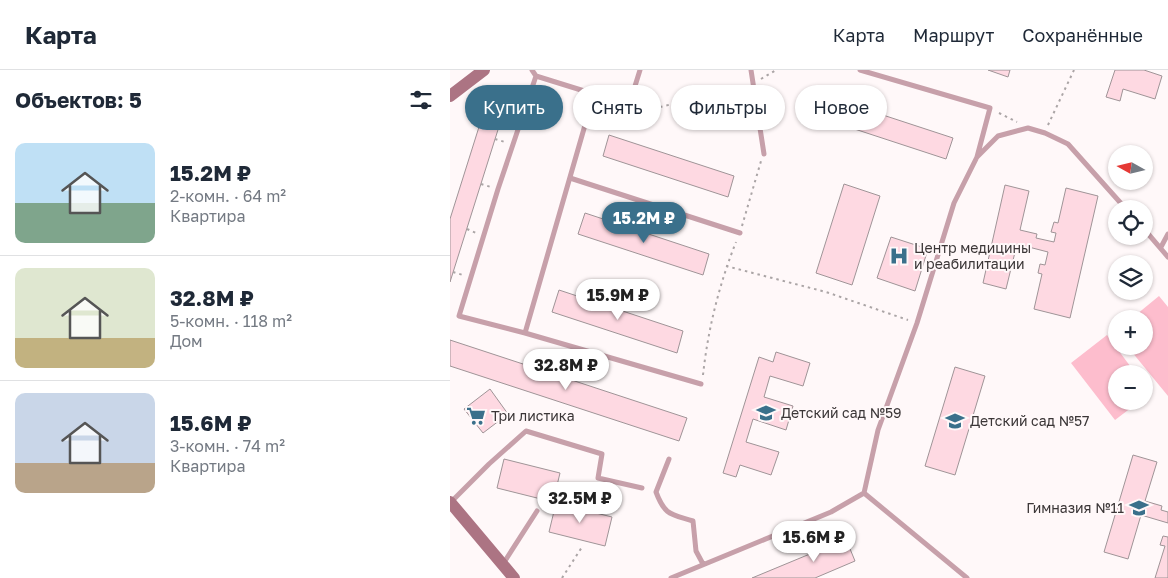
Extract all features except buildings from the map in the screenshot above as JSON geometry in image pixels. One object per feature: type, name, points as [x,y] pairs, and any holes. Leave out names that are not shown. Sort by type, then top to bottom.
[{"type":"street","points":[[450,96],[484,70]]},
{"type":"street","points":[[450,502],[514,578]]},
{"type":"lane","points":[[532,70],[536,76],[573,87]]},
{"type":"lane","points":[[635,85],[640,70]]},
{"type":"lane","points":[[751,70],[764,154]]},
{"type":"lane","points":[[671,578],[831,512],[864,493],[878,430],[917,323],[954,203],[977,157],[990,108],[860,70]]},
{"type":"lane","points":[[536,76],[498,189],[459,316],[701,384]]},
{"type":"lane","points":[[977,157],[998,136],[1028,128],[1045,132],[1068,144],[1118,200]]},
{"type":"lane","points":[[525,334],[584,130]]},
{"type":"lane","points":[[570,178],[740,233]]},
{"type":"lane","points":[[1160,247],[1168,234]]},
{"type":"lane","points":[[1153,239],[1168,257]]},
{"type":"lane","points":[[450,502],[526,431],[602,454],[598,478],[642,488]]},
{"type":"lane","points":[[669,459],[656,492],[660,504],[668,513],[693,521],[696,550],[703,564]]},
{"type":"lane","points":[[864,493],[966,578]]},
{"type":"lane","points":[[503,565],[538,511]]},
{"type":"path","points":[[661,106],[753,84],[776,70]]},
{"type":"path","points":[[1045,132],[1074,70]]},
{"type":"path","points":[[990,108],[1028,128]]},
{"type":"path","points":[[701,384],[708,334],[726,266],[740,233],[764,154]]},
{"type":"path","points":[[726,266],[826,292],[917,323]]},
{"type":"path","points":[[562,578],[582,547]]},
{"type":"shaded area","points":[[1159,296],[1168,307],[1168,396],[1153,378],[1153,365],[1143,365],[1134,355],[1153,355],[1153,310],[1142,310]]},
{"type":"shaded area","points":[[1107,335],[1108,355],[1122,355],[1129,365],[1108,365],[1108,410],[1128,410],[1115,420],[1071,363]]},
{"type":"place","name":"Центр медицины и реабилитации","points":[[899,256]]},
{"type":"place","name":"Детский сад №59","points":[[766,413]]},
{"type":"place","name":"Три листика","points":[[476,416]]},
{"type":"place","name":"Детский сад №57","points":[[955,421]]},
{"type":"place","name":"Гимназия №11","points":[[1139,508]]}]
